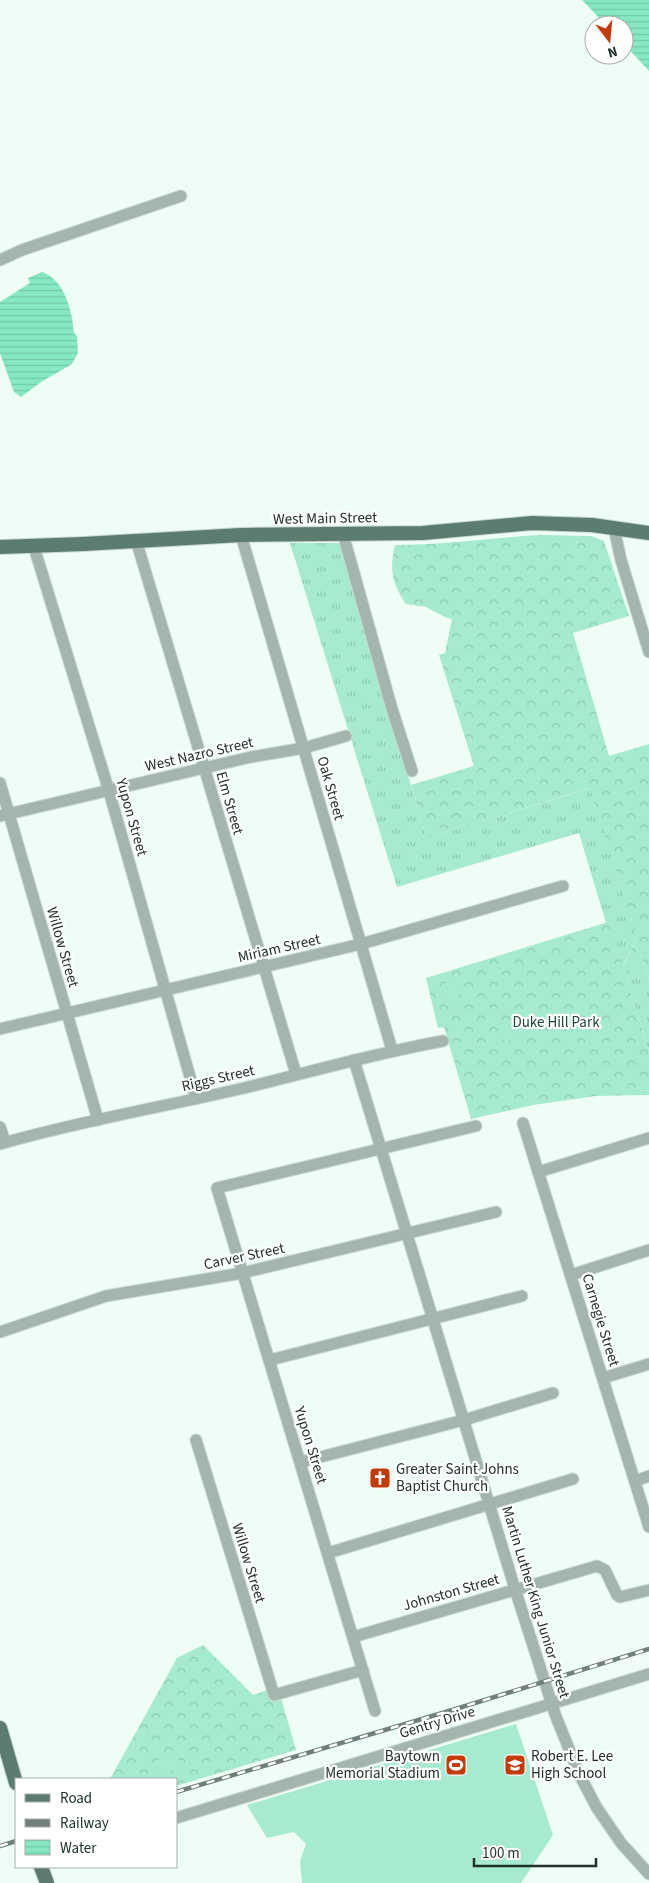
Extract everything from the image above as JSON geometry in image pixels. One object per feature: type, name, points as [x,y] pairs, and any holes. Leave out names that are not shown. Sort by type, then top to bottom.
[{"type":"main road","name":"West Main Street","points":[[0,547],[34,547],[241,535],[423,533],[532,523],[614,528],[649,533]]},
{"type":"main road","points":[[0,1728],[15,1780]]},
{"type":"main road","points":[[41,1868],[46,1883]]},
{"type":"street","points":[[0,260],[22,250],[180,196]]},
{"type":"street","points":[[614,528],[621,560],[649,652]]},
{"type":"street","points":[[343,534],[392,709],[412,771]]},
{"type":"street","name":"Oak Street","points":[[241,535],[392,1050]]},
{"type":"street","name":"Elm Street","points":[[136,540],[296,1074]]},
{"type":"street","name":"Yupon Street","points":[[34,547],[109,791],[196,1098]]},
{"type":"street","name":"West Nazro Street","points":[[5,814],[251,757],[304,748],[346,736]]},
{"type":"street","name":"Willow Street","points":[[0,783],[5,814],[98,1120]]},
{"type":"street","name":"Miriam Street","points":[[0,1029],[361,944],[563,886]]},
{"type":"street","name":"Riggs Street","points":[[2,1143],[392,1050],[443,1041]]},
{"type":"street","name":"Martin Luther King Junior Street","points":[[354,1060],[551,1703],[567,1746],[607,1824],[621,1843],[649,1874]]},
{"type":"street","name":"Carnegie Street","points":[[523,1123],[649,1527]]},
{"type":"street","points":[[380,1149],[476,1126]]},
{"type":"street","points":[[0,1127],[2,1143]]},
{"type":"street","points":[[538,1172],[649,1138]]},
{"type":"street","name":"Yupon Street","points":[[375,1711],[217,1188],[380,1149]]},
{"type":"street","name":"Carver Street","points":[[0,1332],[106,1296],[242,1273],[496,1212]]},
{"type":"street","points":[[571,1275],[649,1250]]},
{"type":"street","points":[[270,1360],[522,1296]]},
{"type":"street","points":[[603,1378],[649,1364]]},
{"type":"street","points":[[301,1462],[464,1420],[553,1393]]},
{"type":"street","name":"Willow Street","points":[[196,1440],[274,1694],[362,1670]]},
{"type":"street","points":[[635,1481],[649,1476]]},
{"type":"street","points":[[328,1553],[573,1479]]},
{"type":"street","name":"Johnston Street","points":[[353,1637],[597,1566],[605,1570],[616,1595],[620,1597],[649,1590]]},
{"type":"street","name":"Gentry Drive","points":[[178,1817],[649,1674]]},
{"type":"green space","name":"Duke Hill Park","points":[[540,535],[591,536],[604,541],[629,616],[573,633],[609,756],[649,744],[649,980],[641,955],[626,978],[649,1051],[649,1095],[596,1096],[533,1105],[471,1119],[444,1027],[438,1028],[426,978],[608,922],[623,966],[637,938],[590,788],[426,838],[411,785],[474,766],[439,655],[445,653],[452,619],[426,607],[406,604],[395,583],[392,562],[395,545],[449,543]]},
{"type":"green space","points":[[290,543],[342,543],[426,838],[591,788],[637,938],[622,967],[608,923],[606,923],[579,833],[397,887]]},
{"type":"green space","points":[[641,955],[649,980],[649,1051],[626,978]]},
{"type":"green space","points":[[455,981],[461,1003],[446,1006],[441,984]]},
{"type":"green space","points":[[524,1018],[529,1035],[504,1042],[500,1024]]},
{"type":"green space","points":[[203,1645],[253,1695],[267,1690],[281,1698],[296,1750],[178,1785],[178,1778],[111,1778],[177,1658]]},
{"type":"green space","name":"Baytown Memorial Stadium","points":[[516,1724],[553,1835],[521,1883],[302,1883],[300,1861],[306,1844],[294,1832],[267,1838],[247,1805]]},
{"type":"green space","points":[[177,1754],[181,1768],[160,1775],[156,1761]]},
{"type":"water","points":[[582,0],[649,0],[649,71],[634,55],[634,15],[596,15]]},
{"type":"water","points":[[42,272],[56,282],[66,297],[74,333],[77,336],[78,353],[72,364],[41,382],[21,397],[14,392],[0,353],[0,302],[30,283],[28,278]]},
{"type":"railway","points":[[178,1791],[649,1649]]},
{"type":"railway","points":[[0,1846],[15,1841]]},
{"type":"place","name":"Greater Saint Johns Baptist Church","points":[[380,1478]]},
{"type":"place","name":"Baytown Memorial Stadium","points":[[456,1765]]},
{"type":"place","name":"Robert E. Lee High School","points":[[515,1765]]}]
